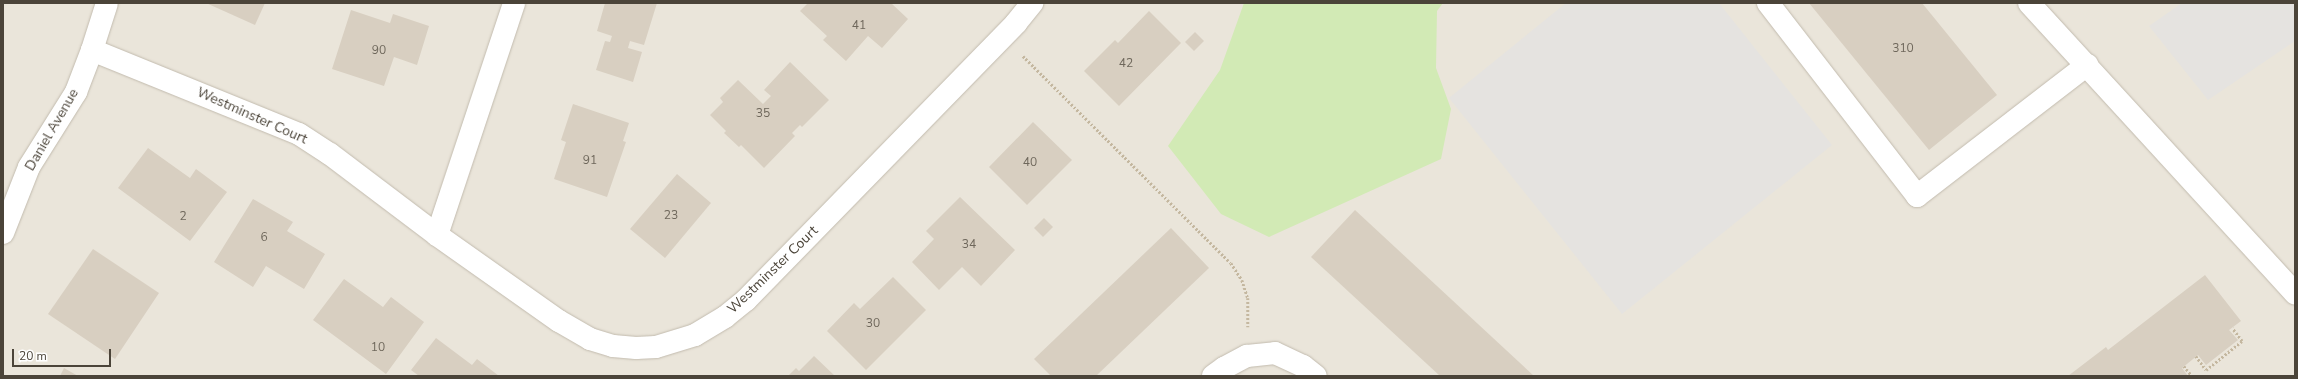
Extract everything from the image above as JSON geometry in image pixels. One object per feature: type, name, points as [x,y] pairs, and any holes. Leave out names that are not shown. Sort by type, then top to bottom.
[{"type":"street","name":"Daniel Avenue","points":[[3,233],[29,167],[76,92],[92,50],[107,3]]},
{"type":"street","points":[[437,236],[514,3]]},
{"type":"street","name":"Westminster Court","points":[[92,50],[299,134],[330,154],[437,236],[559,321],[590,339],[613,346],[636,348],[656,347],[695,335],[724,317],[746,300],[1003,36],[1032,3]]},
{"type":"street","points":[[1768,3],[1917,196],[2087,66]]},
{"type":"street","points":[[2029,3],[2295,293]]},
{"type":"street","points":[[1213,376],[1224,368],[1248,356],[1275,353],[1303,366],[1316,376]]},
{"type":"path","points":[[1003,36],[1231,263],[1242,280],[1248,298],[1248,356]]},
{"type":"path","points":[[2196,356],[2206,370],[2242,341],[2232,328]]},
{"type":"path","points":[[2184,366],[2192,376]]},
{"type":"shaded area","points":[[3,3],[2295,3],[2295,376],[3,376]]},
{"type":"shaded area","points":[[1566,3],[1719,3],[1832,145],[1622,314],[1449,98]]},
{"type":"shaded area","points":[[2182,3],[2295,3],[2295,41],[2208,100],[2149,26]]},
{"type":"green space","points":[[1244,3],[1443,3],[1437,11],[1436,68],[1451,109],[1441,159],[1269,237],[1221,214],[1168,146],[1220,70]]},
{"type":"building","points":[[206,3],[265,3],[255,25]]},
{"type":"building","points":[[605,3],[657,3],[644,45],[630,41],[628,48],[642,52],[633,82],[596,70],[605,41],[610,42],[612,36],[597,31]]},
{"type":"building","points":[[808,3],[891,3],[908,19],[882,48],[868,36],[846,61],[823,40],[827,36],[800,11]]},
{"type":"building","points":[[1809,3],[1922,3],[1997,95],[1929,150]]},
{"type":"building","points":[[351,10],[390,23],[393,14],[429,26],[417,65],[394,57],[384,86],[332,69]]},
{"type":"building","points":[[1149,11],[1181,43],[1119,106],[1084,71],[1115,40],[1118,43]]},
{"type":"building","points":[[1195,32],[1204,41],[1194,51],[1185,42]]},
{"type":"building","points":[[790,62],[829,100],[802,127],[800,125],[792,133],[795,136],[764,168],[741,145],[739,147],[724,133],[726,131],[710,115],[723,102],[720,98],[738,80],[763,104],[771,96],[764,90]]},
{"type":"building","points":[[573,104],[629,123],[623,141],[626,142],[607,197],[554,179],[566,142],[561,140]]},
{"type":"building","points":[[1033,122],[1072,160],[1027,205],[989,167]]},
{"type":"building","points":[[148,148],[190,178],[196,169],[227,192],[190,241],[118,188]]},
{"type":"building","points":[[677,174],[711,203],[665,258],[630,229]]},
{"type":"building","points":[[960,197],[1015,250],[981,286],[962,267],[939,290],[912,262],[934,239],[926,231]]},
{"type":"building","points":[[253,199],[293,222],[287,231],[325,254],[304,289],[266,266],[253,287],[214,262]]},
{"type":"building","points":[[1355,210],[1534,376],[1440,376],[1311,257]]},
{"type":"building","points":[[1044,218],[1053,227],[1043,237],[1034,228]]},
{"type":"building","points":[[1171,228],[1209,268],[1096,376],[1051,376],[1034,359]]},
{"type":"building","points":[[93,249],[159,293],[115,359],[48,314]]},
{"type":"building","points":[[2205,275],[2241,321],[2229,330],[2238,340],[2206,365],[2198,355],[2182,368],[2188,376],[2068,376],[2106,347],[2108,350]]},
{"type":"building","points":[[893,277],[926,310],[866,370],[827,331],[854,303],[860,309]]},
{"type":"building","points":[[344,279],[383,307],[391,297],[424,322],[386,374],[313,320]]},
{"type":"building","points":[[436,338],[472,365],[477,359],[499,376],[419,376],[411,370]]},
{"type":"building","points":[[814,356],[835,376],[788,376],[796,368],[799,371]]},
{"type":"building","points":[[64,368],[78,376],[60,376]]}]
